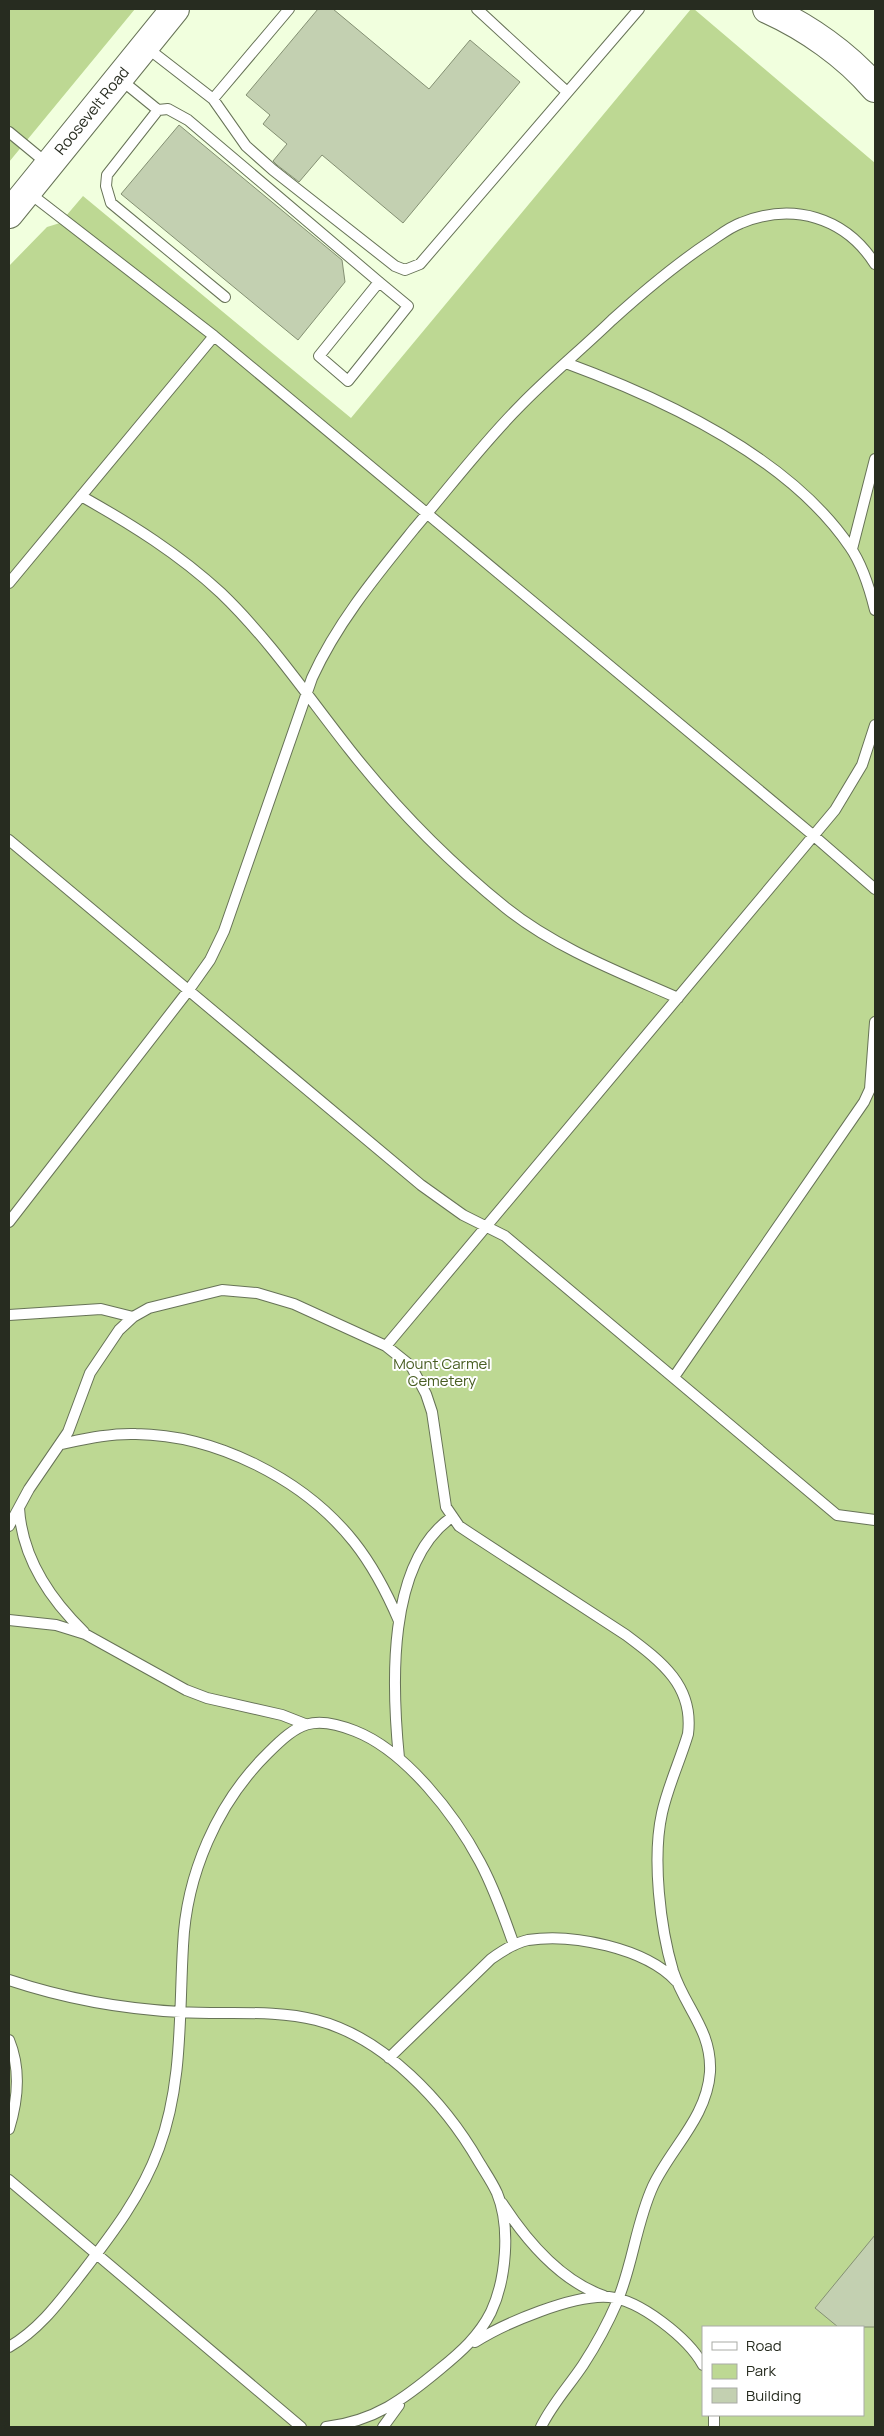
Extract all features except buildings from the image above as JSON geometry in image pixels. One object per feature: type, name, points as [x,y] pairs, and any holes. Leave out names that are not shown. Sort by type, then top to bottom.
[{"type":"main road","name":"Roosevelt Road","points":[[9,214],[175,9]]},
{"type":"main road","points":[[767,9],[821,41],[859,70],[875,88]]},
{"type":"lane","points":[[476,9],[567,92]]},
{"type":"lane","points":[[145,46],[212,99],[246,146],[273,170],[395,266],[405,270],[420,264],[639,9]]},
{"type":"lane","points":[[212,99],[285,10]]},
{"type":"lane","points":[[119,78],[158,110],[168,109],[188,120],[380,282],[408,306],[348,381],[319,356],[380,282]]},
{"type":"lane","points":[[158,110],[107,175],[106,186],[112,203],[225,297]]},
{"type":"lane","points":[[9,132],[49,165]]},
{"type":"lane","points":[[28,192],[214,336],[428,513],[875,889]]},
{"type":"lane","points":[[9,1222],[210,960],[224,931],[321,658],[376,576],[519,406],[640,295],[692,253],[740,223],[779,213],[797,213],[828,221],[858,242],[875,264]]},
{"type":"lane","points":[[9,583],[214,336]]},
{"type":"lane","points":[[566,363],[651,397],[690,417],[754,456],[792,485],[832,523],[852,549],[875,610]]},
{"type":"lane","points":[[852,549],[875,459]]},
{"type":"lane","points":[[81,496],[156,541],[201,575],[243,616],[378,784],[458,866],[506,908],[553,938],[591,959],[678,998]]},
{"type":"lane","points":[[386,1346],[836,810],[862,765],[875,725]]},
{"type":"lane","points":[[9,840],[441,1202],[463,1216],[505,1236],[837,1515],[875,1520]]},
{"type":"lane","points":[[674,1378],[864,1102],[873,1078],[875,1022]]},
{"type":"lane","points":[[9,1526],[29,1489],[61,1444],[74,1418],[80,1397],[97,1360],[119,1330],[134,1317],[149,1308],[197,1294],[222,1290],[239,1290],[294,1304],[386,1346],[411,1366],[426,1394],[438,1440],[444,1497],[452,1517],[471,1534],[626,1635],[665,1668],[684,1695],[689,1708],[688,1734],[665,1801],[657,1850],[659,1893],[670,1956],[678,1983],[697,2016],[708,2044],[710,2072],[708,2088],[697,2116],[653,2186],[614,2299],[584,2363],[557,2400],[541,2427]]},
{"type":"lane","points":[[9,1316],[101,1309],[134,1317]]},
{"type":"lane","points":[[61,1444],[112,1436],[154,1435],[217,1449],[263,1470],[315,1504],[353,1542],[379,1582],[399,1621]]},
{"type":"lane","points":[[19,1507],[20,1524],[35,1568],[63,1611],[85,1634]]},
{"type":"lane","points":[[399,1758],[396,1674],[402,1600],[415,1562],[431,1535],[452,1517]]},
{"type":"lane","points":[[9,1620],[56,1625],[85,1634],[186,1690],[215,1700],[282,1716],[305,1724],[324,1722],[357,1732],[387,1748],[425,1786],[463,1834],[491,1884],[514,1944]]},
{"type":"lane","points":[[9,2347],[26,2336],[49,2314],[96,2254],[143,2185],[160,2144],[177,2070],[184,1925],[193,1886],[209,1839],[220,1814],[244,1778],[285,1738],[305,1724]]},
{"type":"lane","points":[[389,2058],[491,1959],[514,1944],[527,1940],[557,1939],[604,1946],[636,1955],[660,1966],[678,1983]]},
{"type":"lane","points":[[9,1980],[82,2002],[181,2012],[278,2015],[316,2020],[350,2034],[389,2058],[430,2095],[475,2155],[518,2225],[548,2260],[574,2280],[597,2293],[642,2310],[675,2331],[687,2342],[702,2364]]},
{"type":"lane","points":[[9,2040],[17,2076],[14,2113],[9,2129]]},
{"type":"lane","points":[[9,2180],[296,2426]]},
{"type":"lane","points":[[466,2347],[487,2321],[501,2283],[505,2244],[498,2195]]},
{"type":"lane","points":[[326,2427],[374,2414],[405,2398],[466,2347],[484,2336],[524,2318],[580,2300],[614,2299]]},
{"type":"lane","points":[[383,2427],[405,2398]]},
{"type":"green space","points":[[9,9],[135,9],[9,162]]},
{"type":"green space","name":"Mount Carmel Cemetery","points":[[691,9],[694,9],[875,163],[875,2427],[9,2427],[9,266],[47,227],[60,223],[83,196],[351,418]]}]
